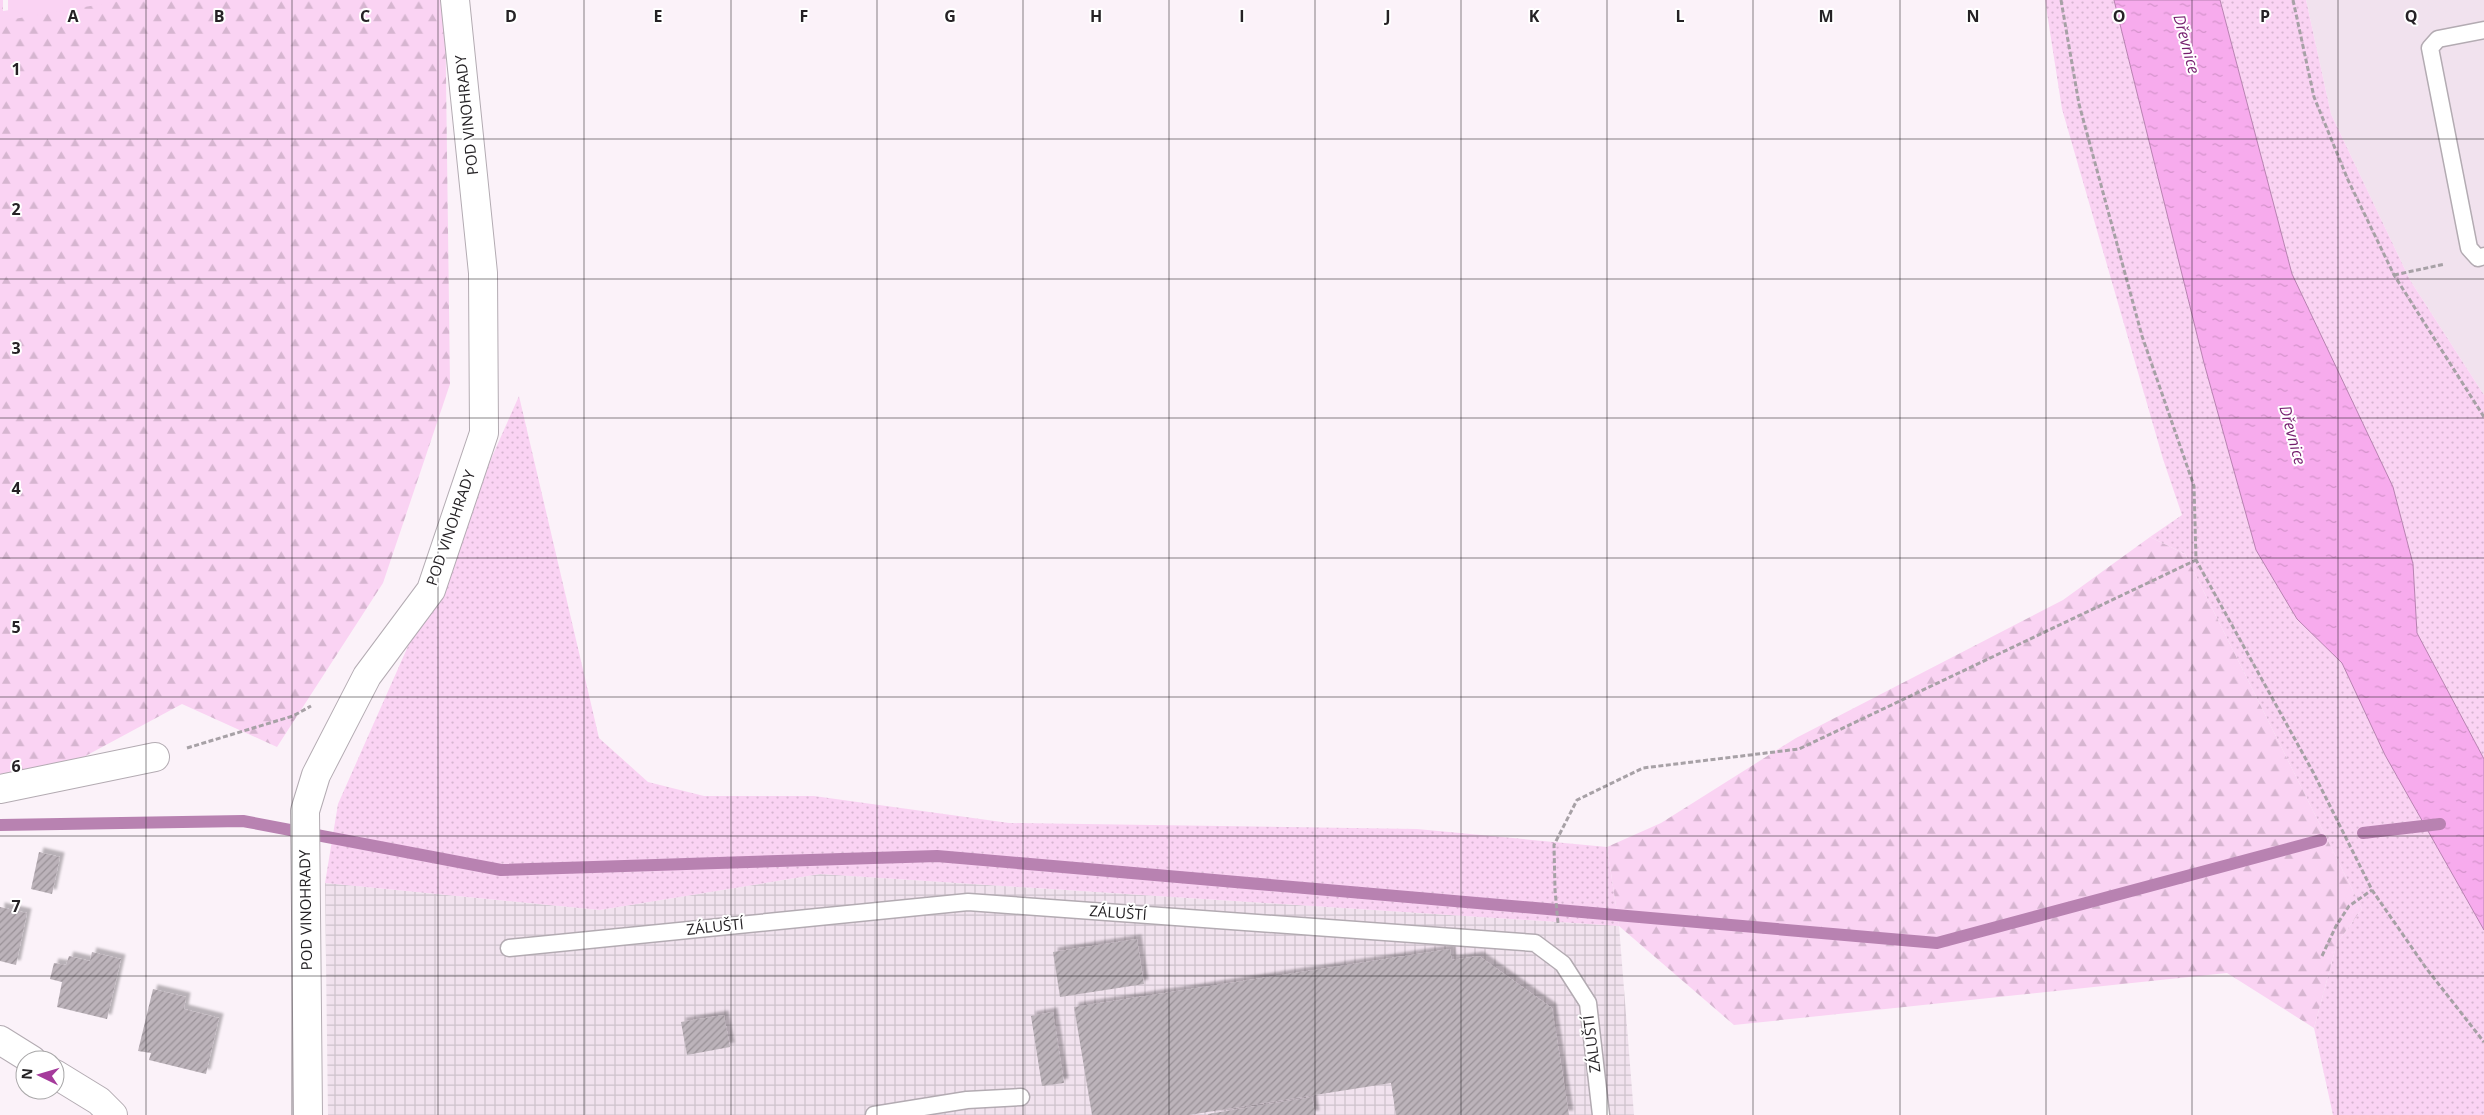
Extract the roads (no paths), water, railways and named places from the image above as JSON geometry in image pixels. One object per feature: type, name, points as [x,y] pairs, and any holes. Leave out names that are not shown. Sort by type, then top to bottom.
[{"type":"street","name":"POD VINOHRADY","points":[[308,1115],[305,811],[316,775],[367,676],[431,590],[484,433],[483,272],[455,0]]},
{"type":"street","points":[[0,789],[155,757]]},
{"type":"street","points":[[0,1040],[16,1050]]},
{"type":"street","points":[[65,1080],[99,1101],[113,1115]]},
{"type":"lane","points":[[2481,257],[2469,248],[2430,48],[2438,39],[2484,30]]},
{"type":"lane","name":"ZÁLUŠTÍ","points":[[509,948],[968,902],[1535,943],[1563,964],[1588,1003],[1601,1115]]},
{"type":"lane","points":[[874,1115],[967,1100],[1021,1096]]},
{"type":"water","name":"Dřevnice","points":[[2114,0],[2220,0],[2292,274],[2393,487],[2413,564],[2417,633],[2484,759],[2484,930],[2385,755],[2342,663],[2297,619],[2256,550],[2204,363]]},
{"type":"waterway","points":[[0,825],[243,821],[501,870],[937,856],[1937,943],[2321,840]]},
{"type":"waterway","points":[[2363,833],[2440,824]]}]
